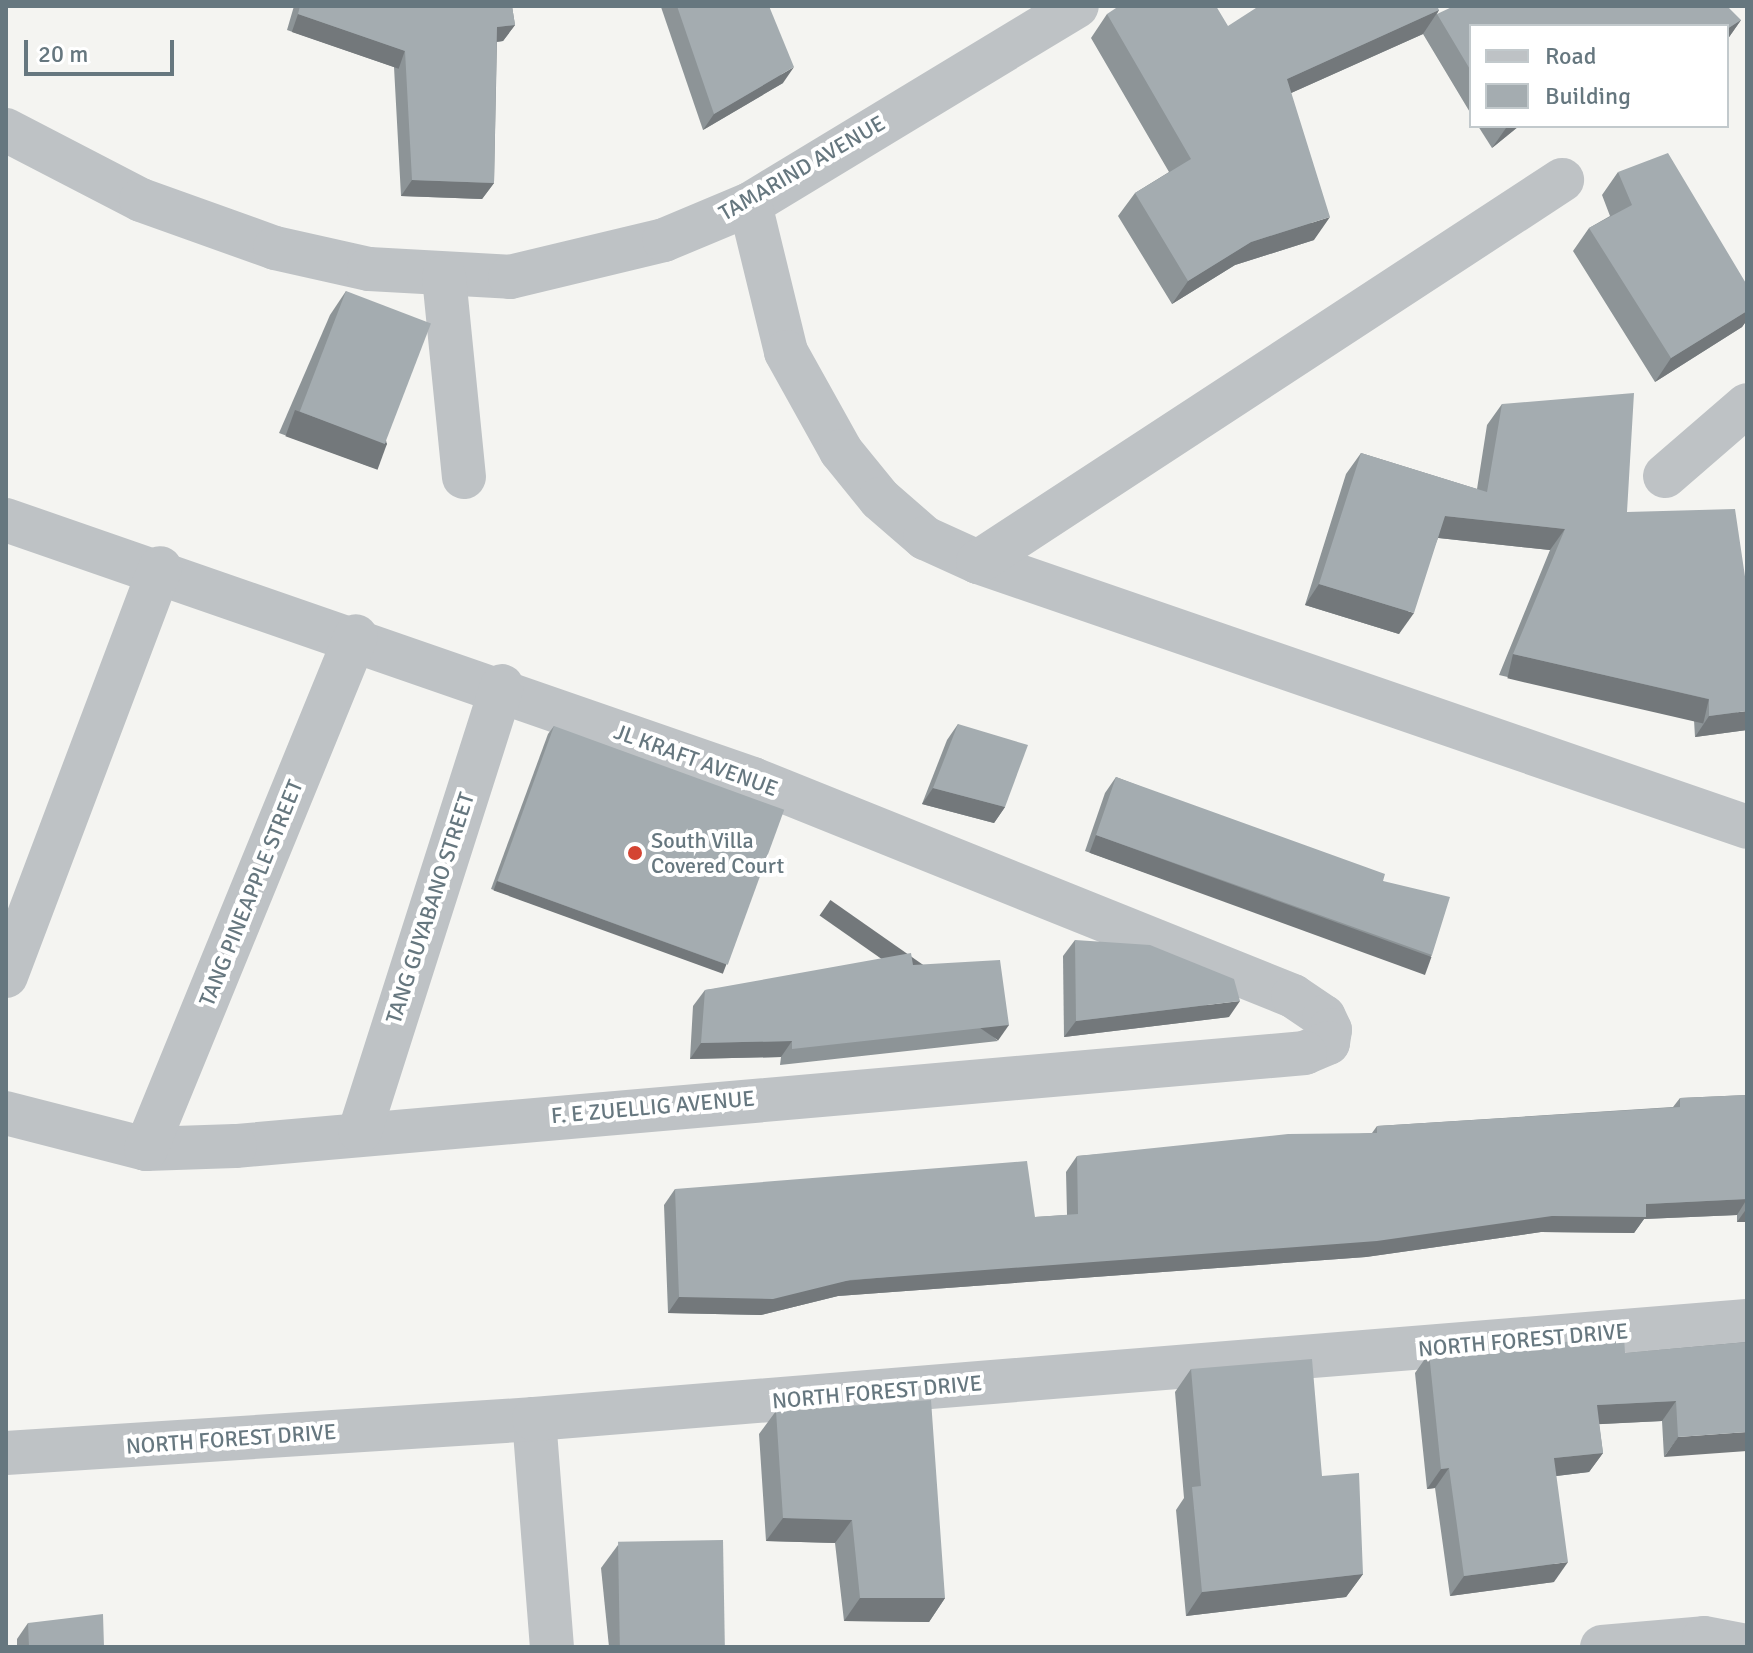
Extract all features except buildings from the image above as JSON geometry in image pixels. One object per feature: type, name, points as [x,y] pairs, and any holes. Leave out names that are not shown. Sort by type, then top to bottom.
[{"type":"street","name":"TAMARIND AVENUE","points":[[6,130],[141,200],[275,248],[444,277],[510,277],[589,263],[750,204],[1077,6]]},
{"type":"street","points":[[978,562],[1562,180]]},
{"type":"street","points":[[750,204],[786,352],[841,451],[880,499],[925,538],[978,562],[1747,827]]},
{"type":"street","points":[[444,277],[464,477]]},
{"type":"street","points":[[1665,476],[1747,405]]},
{"type":"street","name":"JL KRAFT AVENUE","points":[[6,520],[160,568],[502,686],[1293,996],[1330,1030],[1328,1043],[1305,1053]]},
{"type":"street","points":[[6,976],[160,568]]},
{"type":"street","name":"TANG PINEAPPLE STREET","points":[[146,1149],[356,636]]},
{"type":"street","name":"TANG GUYABANO STREET","points":[[360,1131],[502,686]]},
{"type":"street","name":"F. E ZUELLIG AVENUE","points":[[6,1113],[146,1149],[1305,1053]]},
{"type":"street","name":"NORTH FOREST DRIVE","points":[[6,1453],[534,1419],[1747,1321]]},
{"type":"street","points":[[534,1419],[552,1647]]},
{"type":"street","points":[[1602,1647],[1704,1638],[1747,1646]]},
{"type":"place","name":"South Villa Covered Court","points":[[635,853]]}]
